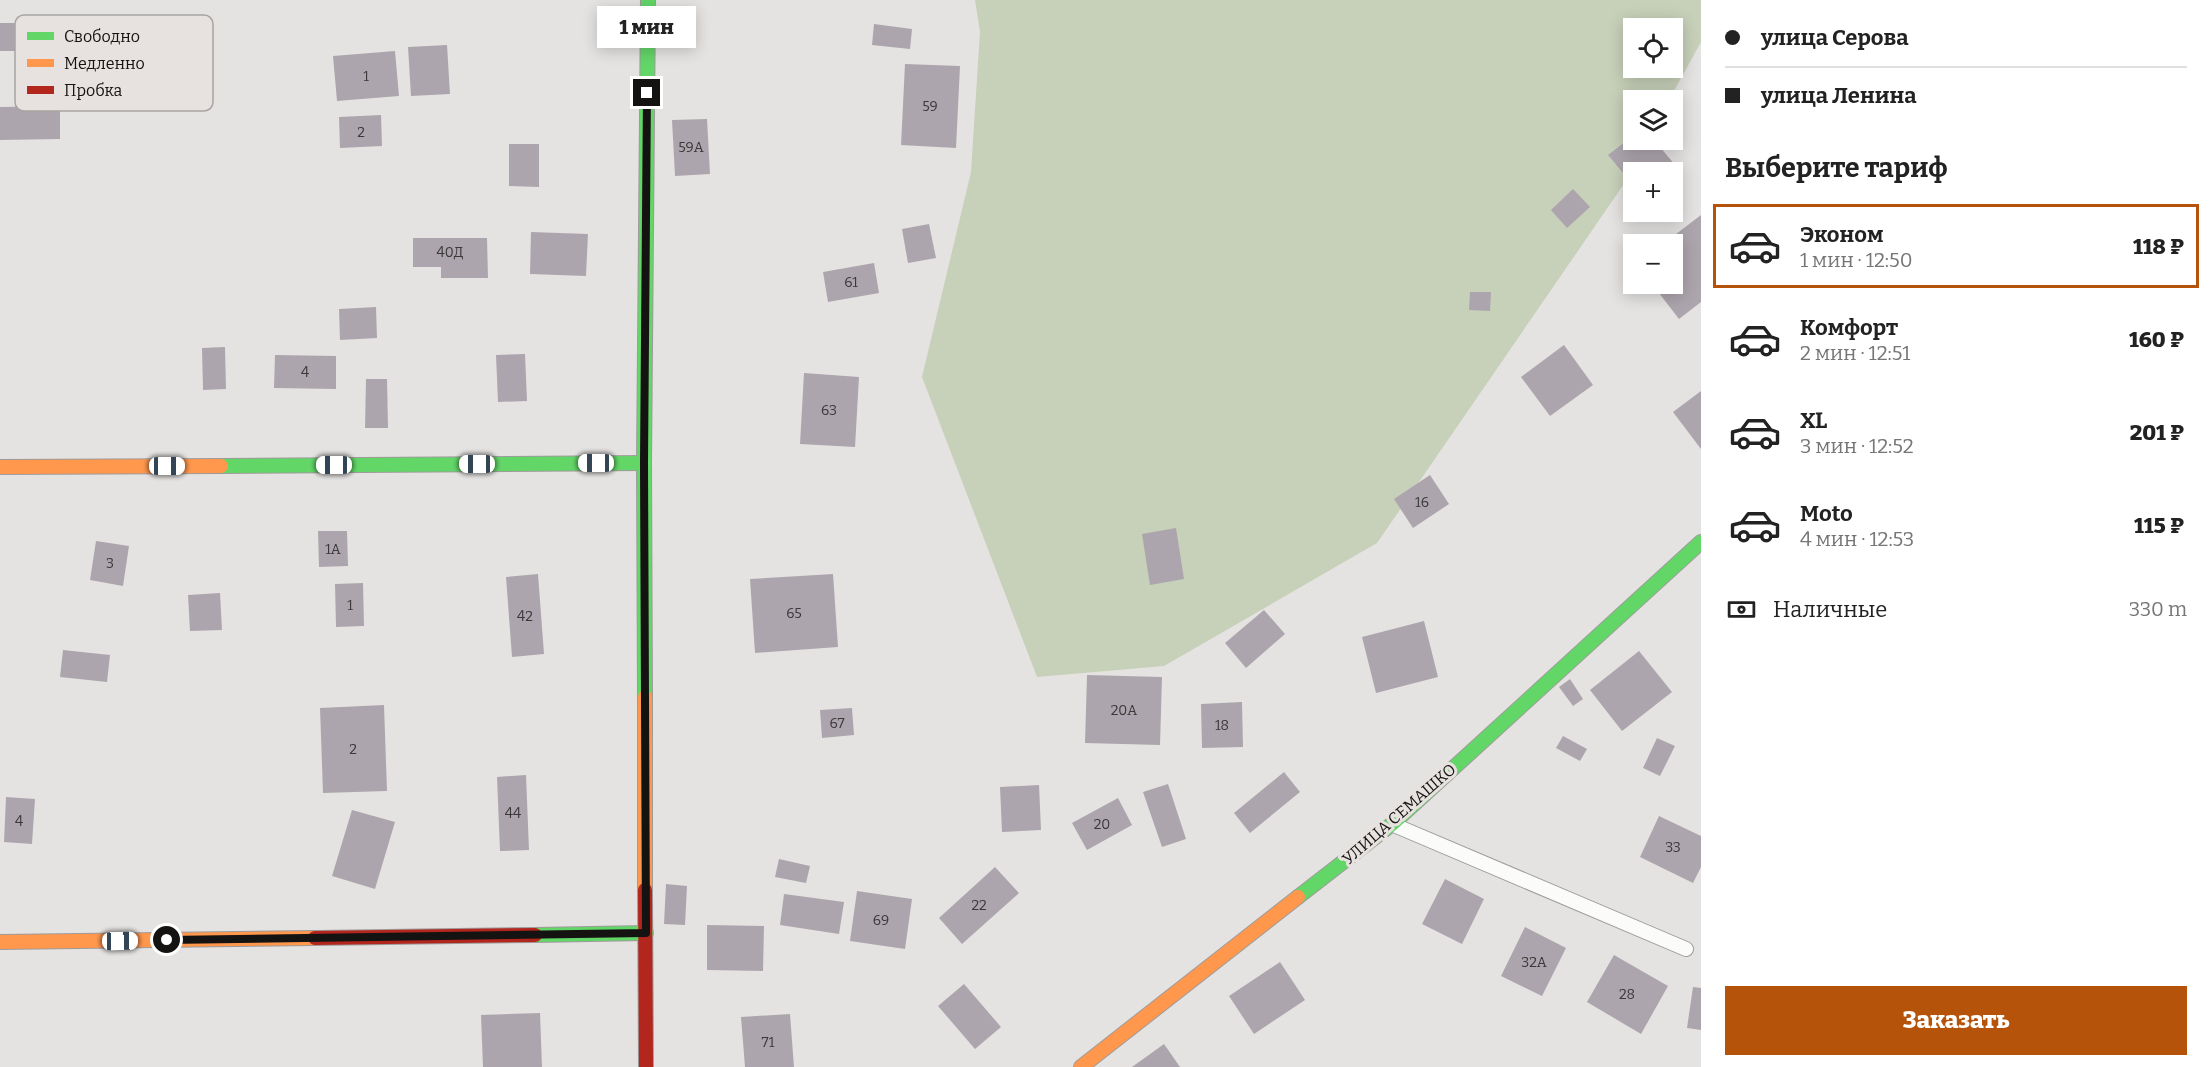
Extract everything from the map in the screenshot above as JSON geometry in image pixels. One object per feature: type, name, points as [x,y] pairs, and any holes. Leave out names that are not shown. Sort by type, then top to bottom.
[{"type":"street","points":[[646,1067],[644,463],[648,0]]},
{"type":"street","points":[[0,467],[644,463]]},
{"type":"street","name":"УЛИЦА СЕМАШКО","points":[[1082,1067],[1392,824],[1701,542]]},
{"type":"street","points":[[0,942],[646,933]]},
{"type":"lane","points":[[1392,824],[1686,949]]},
{"type":"green space","points":[[975,0],[1701,0],[1701,42],[1683,75],[1683,18],[1623,18],[1623,78],[1681,78],[1675,90],[1623,90],[1623,150],[1643,150],[1636,162],[1623,162],[1623,185],[1377,543],[1164,666],[1037,677],[922,377],[971,172],[980,32]]},
{"type":"building","points":[[0,23],[15,23],[15,51],[0,51]]},
{"type":"building","points":[[874,24],[912,29],[910,49],[872,45]]},
{"type":"building","points":[[447,45],[450,94],[411,96],[408,47]]},
{"type":"building","points":[[395,51],[399,96],[337,101],[333,56]]},
{"type":"building","points":[[905,64],[960,66],[956,148],[901,145]]},
{"type":"building","points":[[0,107],[15,107],[15,111],[60,111],[60,139],[0,140]]},
{"type":"building","points":[[381,115],[382,146],[340,148],[339,117]]},
{"type":"building","points":[[707,119],[710,174],[675,176],[672,120]]},
{"type":"building","points":[[1623,143],[1623,150],[1662,150],[1673,162],[1623,162],[1623,173],[1608,155]]},
{"type":"building","points":[[509,144],[539,144],[539,187],[509,186]]},
{"type":"building","points":[[1573,189],[1590,207],[1567,228],[1551,210]]},
{"type":"building","points":[[1701,215],[1701,302],[1679,319],[1660,294],[1683,294],[1683,234],[1676,234]]},
{"type":"building","points":[[929,224],[936,258],[908,263],[902,229]]},
{"type":"building","points":[[531,232],[588,234],[586,276],[530,274]]},
{"type":"building","points":[[413,238],[487,238],[488,278],[441,278],[441,267],[413,267]]},
{"type":"building","points":[[874,263],[879,293],[828,302],[823,272]]},
{"type":"building","points":[[1470,292],[1491,292],[1490,311],[1469,310]]},
{"type":"building","points":[[376,307],[377,338],[340,340],[339,309]]},
{"type":"building","points":[[1564,345],[1593,385],[1550,416],[1521,377]]},
{"type":"building","points":[[225,347],[226,389],[203,390],[202,348]]},
{"type":"building","points":[[525,354],[527,401],[498,402],[496,355]]},
{"type":"building","points":[[275,355],[336,356],[336,389],[274,388]]},
{"type":"building","points":[[804,373],[859,377],[855,447],[800,444]]},
{"type":"building","points":[[366,379],[387,379],[388,428],[365,428]]},
{"type":"building","points":[[1701,391],[1701,449],[1673,412]]},
{"type":"building","points":[[1430,475],[1449,504],[1413,528],[1394,499]]},
{"type":"building","points":[[1176,528],[1184,579],[1150,585],[1142,534]]},
{"type":"building","points":[[318,531],[347,531],[348,566],[319,567]]},
{"type":"building","points":[[96,541],[129,546],[123,586],[90,580]]},
{"type":"building","points":[[538,574],[544,654],[512,657],[506,577]]},
{"type":"building","points":[[833,574],[838,647],[755,653],[750,579]]},
{"type":"building","points":[[363,583],[364,626],[336,627],[335,584]]},
{"type":"building","points":[[220,593],[222,630],[190,631],[188,595]]},
{"type":"building","points":[[1264,610],[1285,634],[1246,668],[1225,643]]},
{"type":"building","points":[[1424,621],[1438,677],[1376,693],[1362,637]]},
{"type":"building","points":[[63,650],[110,655],[107,682],[60,677]]},
{"type":"building","points":[[1639,651],[1672,692],[1622,731],[1590,690]]},
{"type":"building","points":[[1087,675],[1162,677],[1160,745],[1085,743]]},
{"type":"building","points":[[1570,679],[1583,699],[1573,706],[1559,687]]},
{"type":"building","points":[[1242,702],[1243,747],[1202,748],[1201,704]]},
{"type":"building","points":[[384,705],[387,791],[323,793],[320,708]]},
{"type":"building","points":[[852,708],[854,735],[822,738],[820,710]]},
{"type":"building","points":[[1563,736],[1587,749],[1580,761],[1556,748]]},
{"type":"building","points":[[1657,738],[1675,746],[1660,776],[1643,768]]},
{"type":"building","points":[[1284,772],[1300,792],[1250,833],[1234,813]]},
{"type":"building","points":[[526,775],[529,850],[500,851],[497,777]]},
{"type":"building","points":[[1168,784],[1186,839],[1162,847],[1143,792]]},
{"type":"building","points":[[1039,785],[1041,830],[1002,832],[1000,787]]},
{"type":"building","points":[[6,797],[35,799],[32,844],[4,842]]},
{"type":"building","points":[[1118,798],[1132,825],[1087,850],[1072,823]]},
{"type":"building","points":[[352,810],[395,822],[375,889],[332,876]]},
{"type":"building","points":[[1659,816],[1701,836],[1701,867],[1693,883],[1640,857]]},
{"type":"building","points":[[779,859],[810,866],[806,883],[775,877]]},
{"type":"building","points":[[995,867],[1019,893],[962,944],[939,918]]},
{"type":"building","points":[[1445,879],[1484,899],[1462,944],[1422,924]]},
{"type":"building","points":[[666,884],[687,886],[685,925],[664,924]]},
{"type":"building","points":[[857,891],[912,899],[905,949],[850,941]]},
{"type":"building","points":[[784,894],[844,902],[839,934],[780,925]]},
{"type":"building","points":[[707,925],[764,926],[763,971],[707,970]]},
{"type":"building","points":[[1525,927],[1566,948],[1542,996],[1501,976]]},
{"type":"building","points":[[1614,955],[1668,986],[1641,1034],[1587,1002]]},
{"type":"building","points":[[1280,962],[1305,1000],[1254,1034],[1229,996]]},
{"type":"building","points":[[964,984],[1001,1027],[975,1049],[938,1006]]},
{"type":"building","points":[[1693,987],[1701,988],[1701,1030],[1687,1028]]},
{"type":"building","points":[[540,1013],[542,1067],[483,1067],[481,1015]]},
{"type":"building","points":[[790,1014],[794,1067],[745,1067],[741,1017]]},
{"type":"building","points":[[1164,1044],[1180,1067],[1132,1067]]},
{"type":"traffic: fast","points":[[645,697],[644,463],[648,0]]},
{"type":"traffic: fast","points":[[221,466],[644,463]]},
{"type":"traffic: fast","points":[[1298,897],[1392,824],[1701,542]]},
{"type":"traffic: fast","points":[[535,935],[646,933]]},
{"type":"traffic: slow","points":[[0,467],[221,466]]},
{"type":"traffic: slow","points":[[645,697],[645,890]]},
{"type":"traffic: slow","points":[[1081,1067],[1298,897]]},
{"type":"traffic: slow","points":[[0,942],[315,938]]},
{"type":"traffic: jam","points":[[645,890],[646,1067]]},
{"type":"traffic: jam","points":[[315,938],[535,935]]},
{"type":"route","points":[[167,940],[646,933],[644,463],[647,93]]}]
